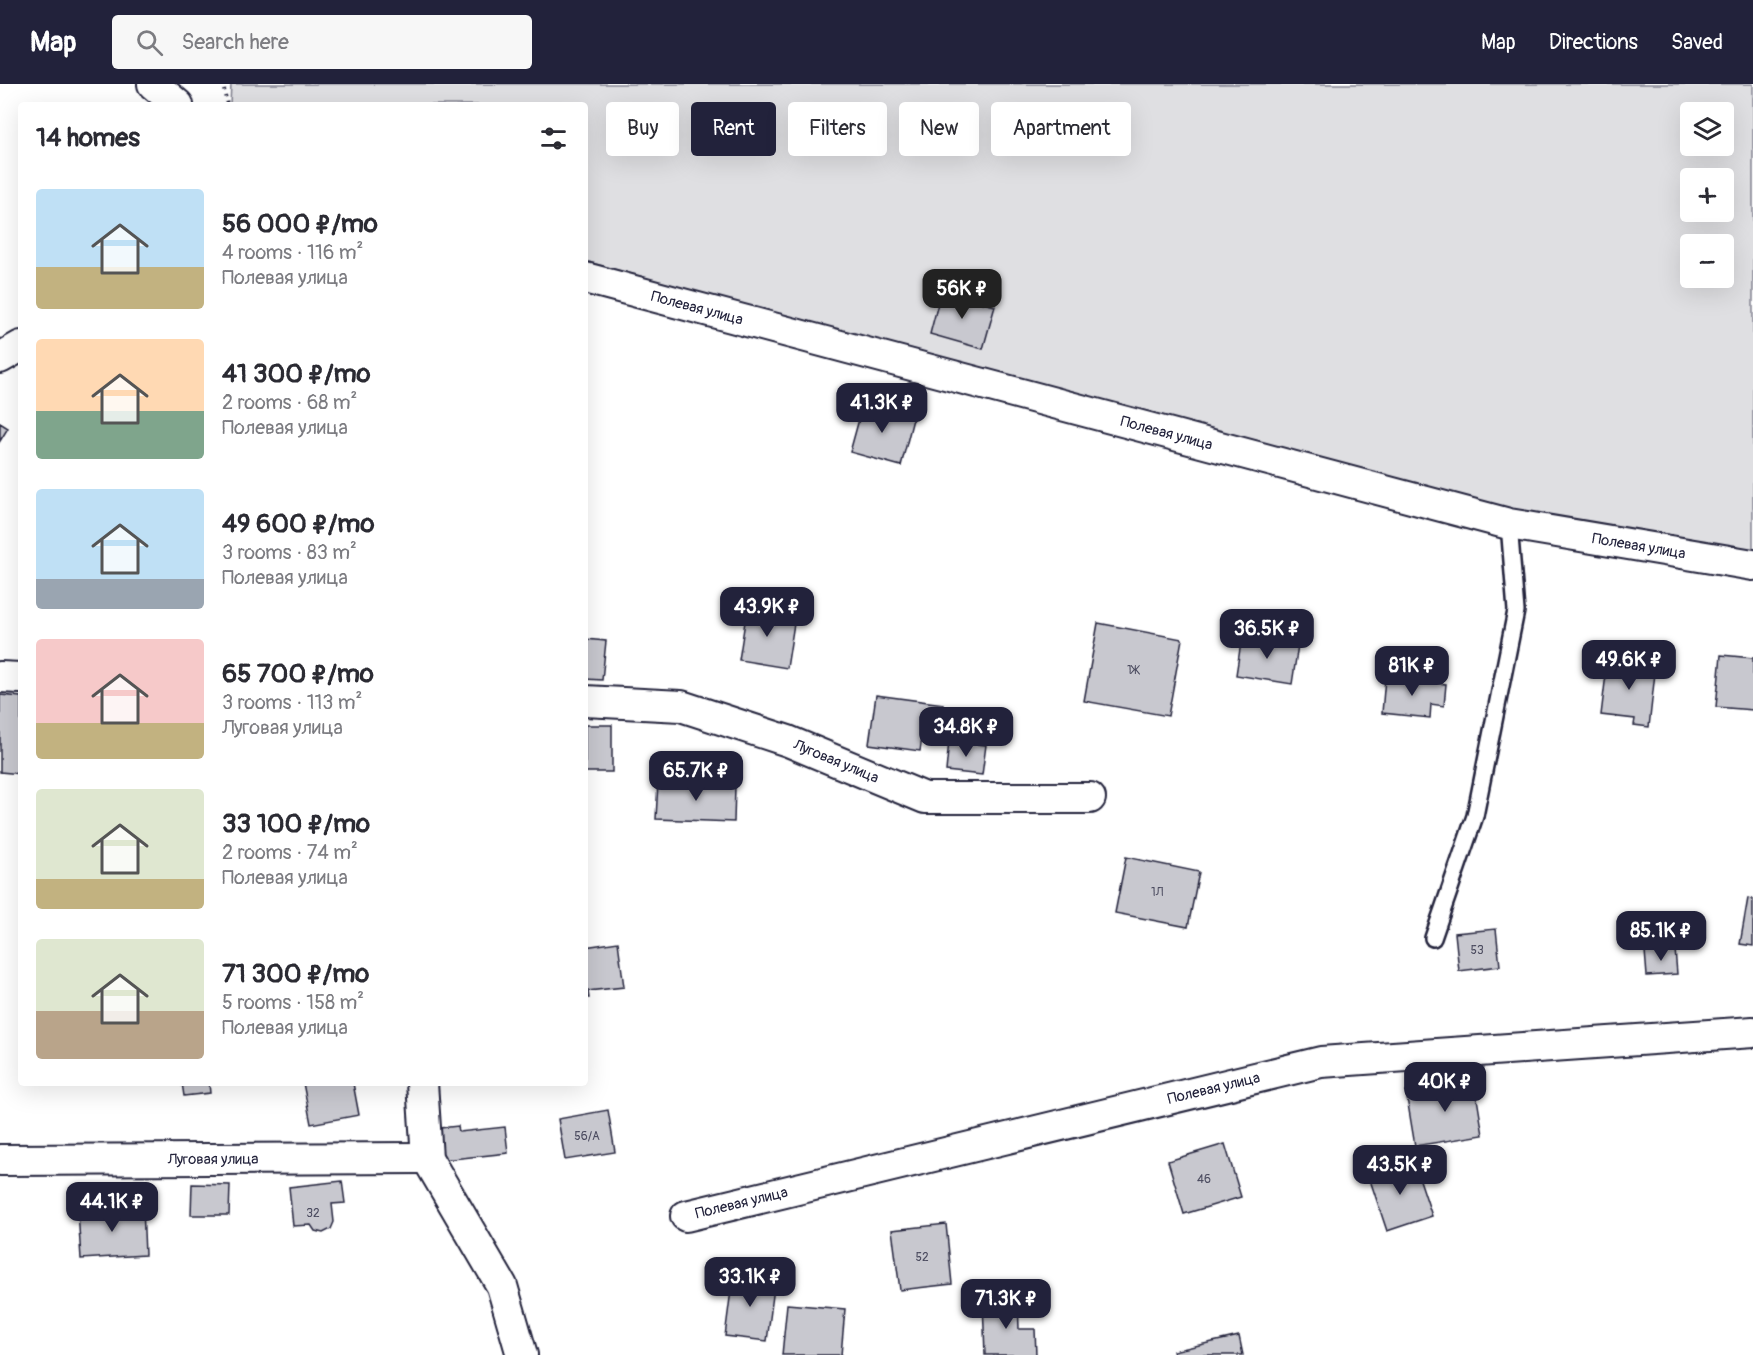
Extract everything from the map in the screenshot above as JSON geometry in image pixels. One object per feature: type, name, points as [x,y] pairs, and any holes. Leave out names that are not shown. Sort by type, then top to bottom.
[{"type":"street","points":[[153,84],[174,102]]},
{"type":"street","name":"Полевая улица","points":[[588,279],[1509,524],[1753,565]]},
{"type":"street","points":[[0,358],[18,348]]},
{"type":"street","points":[[0,677],[18,678]]},
{"type":"street","name":"Луговая улица","points":[[588,701],[681,706],[788,741],[925,798],[1090,798]]},
{"type":"street","name":"Полевая улица","points":[[686,1216],[1322,1062],[1753,1032]]},
{"type":"street","points":[[422,1086],[427,1158],[502,1286],[522,1355]]},
{"type":"street","name":"Луговая улица","points":[[0,1160],[427,1158]]},
{"type":"lane","points":[[1433,938],[1475,816],[1516,611],[1509,524]]},
{"type":"path","points":[[223,84],[226,102]]},
{"type":"shaded area","points":[[231,84],[1753,84],[1753,552],[1522,519],[588,262],[588,102],[230,102]]},
{"type":"building","points":[[941,292],[995,306],[983,349],[930,334]]},
{"type":"building","points":[[864,401],[914,415],[901,466],[850,452]]},
{"type":"building","points":[[0,423],[8,428],[0,441]]},
{"type":"building","points":[[747,609],[795,617],[787,668],[739,660]]},
{"type":"building","points":[[1098,623],[1182,639],[1168,716],[1084,701]]},
{"type":"building","points":[[1242,636],[1298,645],[1292,684],[1236,675]]},
{"type":"building","points":[[588,639],[606,641],[602,680],[588,679]]},
{"type":"building","points":[[1721,655],[1753,658],[1753,710],[1716,707]]},
{"type":"building","points":[[1608,658],[1656,664],[1649,727],[1634,725],[1635,719],[1601,715]]},
{"type":"building","points":[[1385,678],[1446,684],[1444,706],[1431,704],[1430,718],[1382,713]]},
{"type":"building","points":[[0,695],[18,697],[18,774],[0,772]]},
{"type":"building","points":[[876,695],[943,704],[938,740],[922,738],[920,751],[869,744]]},
{"type":"building","points":[[588,725],[612,725],[612,772],[588,772]]},
{"type":"building","points":[[949,741],[986,745],[982,775],[946,771]]},
{"type":"building","points":[[658,782],[735,786],[734,822],[656,819]]},
{"type":"building","points":[[1126,857],[1199,872],[1188,927],[1115,913]]},
{"type":"building","points":[[1748,898],[1753,899],[1753,946],[1740,944]]},
{"type":"building","points":[[1496,929],[1500,966],[1459,971],[1455,933]]},
{"type":"building","points":[[618,942],[624,987],[588,991],[588,947]]},
{"type":"building","points":[[1675,949],[1677,974],[1647,976],[1645,951]]},
{"type":"building","points":[[1474,1080],[1483,1135],[1415,1146],[1406,1092]]},
{"type":"building","points":[[182,1086],[209,1086],[210,1093],[184,1096]]},
{"type":"building","points":[[304,1086],[354,1086],[359,1115],[311,1124]]},
{"type":"building","points":[[608,1110],[615,1152],[565,1160],[558,1119]]},
{"type":"building","points":[[458,1126],[459,1132],[505,1127],[508,1153],[434,1161],[431,1129]]},
{"type":"building","points":[[1225,1144],[1241,1197],[1184,1214],[1168,1161]]},
{"type":"building","points":[[1414,1162],[1432,1216],[1387,1231],[1369,1177]]},
{"type":"building","points":[[342,1181],[345,1203],[332,1204],[334,1222],[331,1229],[323,1233],[315,1231],[311,1225],[293,1226],[289,1187]]},
{"type":"building","points":[[192,1184],[230,1185],[229,1215],[191,1215]]},
{"type":"building","points":[[143,1207],[145,1255],[81,1259],[78,1211]]},
{"type":"building","points":[[946,1224],[952,1284],[900,1290],[892,1230]]},
{"type":"building","points":[[733,1275],[775,1280],[767,1341],[725,1336]]},
{"type":"building","points":[[1018,1300],[1019,1329],[1035,1329],[1036,1355],[985,1355],[983,1301]]},
{"type":"building","points":[[787,1304],[845,1309],[841,1355],[782,1355]]},
{"type":"building","points":[[1239,1336],[1243,1355],[1174,1355],[1173,1351]]}]
